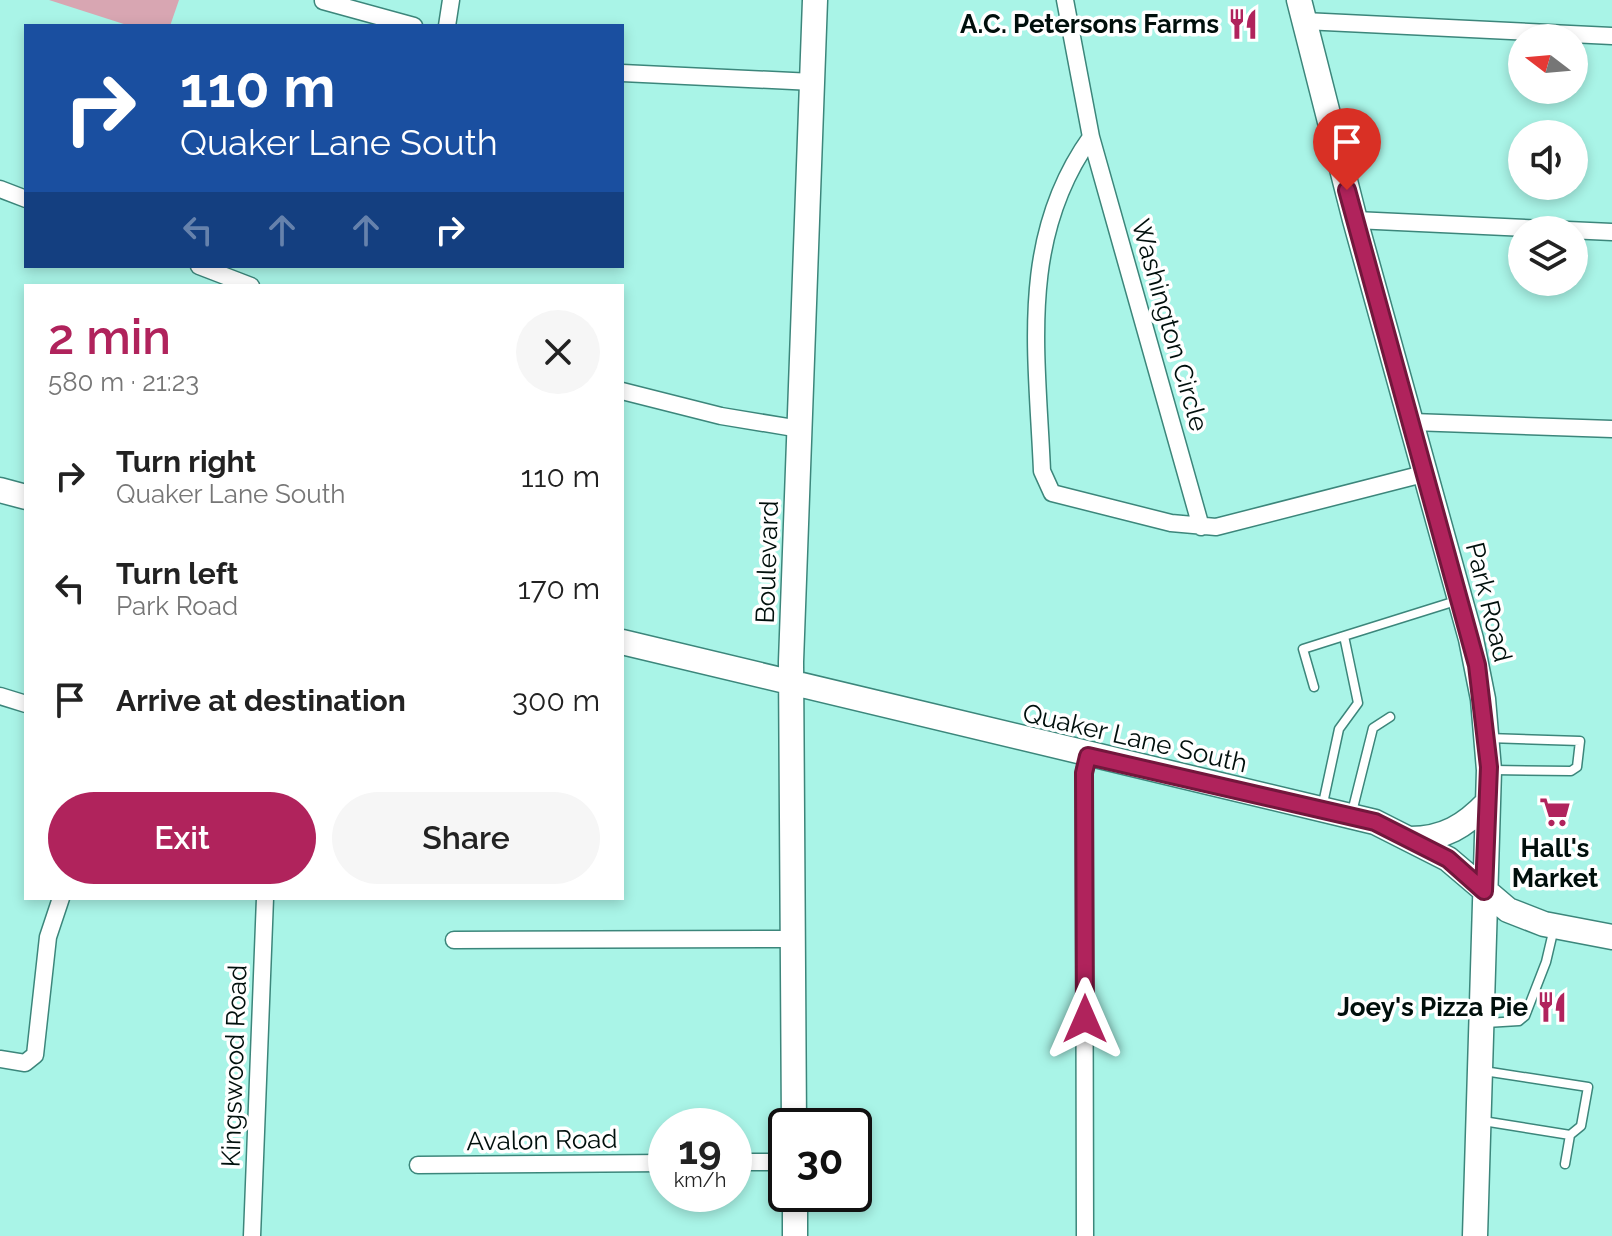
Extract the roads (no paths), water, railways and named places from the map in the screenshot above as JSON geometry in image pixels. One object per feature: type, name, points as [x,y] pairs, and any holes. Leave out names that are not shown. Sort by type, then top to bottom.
[{"type":"main road","name":"Boulevard","points":[[794,1108],[791,683],[815,0]]},
{"type":"main road","name":"Park Road","points":[[1302,10],[1355,220],[1427,473],[1477,665],[1489,770],[1475,1236]]},
{"type":"main road","points":[[0,490],[24,496]]},
{"type":"main road","name":"Quaker Lane South","points":[[624,642],[1088,756],[1375,822],[1448,859],[1508,910],[1554,927],[1612,937]]},
{"type":"main road","points":[[1409,839],[1444,835],[1472,819],[1488,802]]},
{"type":"main road","points":[[795,1212],[795,1236]]},
{"type":"street","points":[[447,24],[451,0]]},
{"type":"street","name":"Washington Circle","points":[[1065,0],[1091,137],[1201,527]]},
{"type":"street","points":[[323,1],[407,24]]},
{"type":"street","points":[[1302,10],[1612,36]]},
{"type":"street","points":[[624,73],[813,82]]},
{"type":"street","points":[[1091,137],[1072,165],[1054,202],[1037,283],[1043,479],[1052,493],[1060,498],[1201,527],[1216,527],[1427,473]]},
{"type":"street","points":[[0,189],[24,198]]},
{"type":"street","points":[[1355,220],[1612,232]]},
{"type":"street","points":[[204,268],[246,284]]},
{"type":"street","points":[[624,392],[721,416],[800,429]]},
{"type":"street","points":[[1412,422],[1612,429]]},
{"type":"street","points":[[0,696],[24,703]]},
{"type":"street","points":[[1085,1236],[1084,773],[1088,756]]},
{"type":"street","points":[[0,1059],[25,1063],[35,1055],[48,937],[60,900]]},
{"type":"street","name":"Kingswood Road","points":[[252,1236],[265,900]]},
{"type":"street","points":[[454,940],[793,939]]},
{"type":"street","name":"Avalon Road","points":[[418,1165],[648,1163]]},
{"type":"lane","points":[[1314,687],[1303,649],[1460,600]]},
{"type":"lane","points":[[1321,810],[1339,729],[1358,703],[1344,636]]},
{"type":"lane","points":[[1351,817],[1373,728],[1390,717]]},
{"type":"lane","points":[[1487,738],[1580,741],[1577,767],[1571,771],[1489,770]]},
{"type":"lane","points":[[1481,1022],[1501,1023],[1525,1016],[1546,962],[1554,927]]},
{"type":"lane","points":[[1479,1070],[1588,1087],[1581,1126],[1570,1135],[1565,1164]]},
{"type":"lane","points":[[1478,1120],[1570,1135]]},
{"type":"place","name":"A.C. Petersons Farms","points":[[1243,24]]},
{"type":"place","name":"Hall's Market","points":[[1555,812]]},
{"type":"place","name":"Joey's Pizza Pie","points":[[1552,1007]]}]
